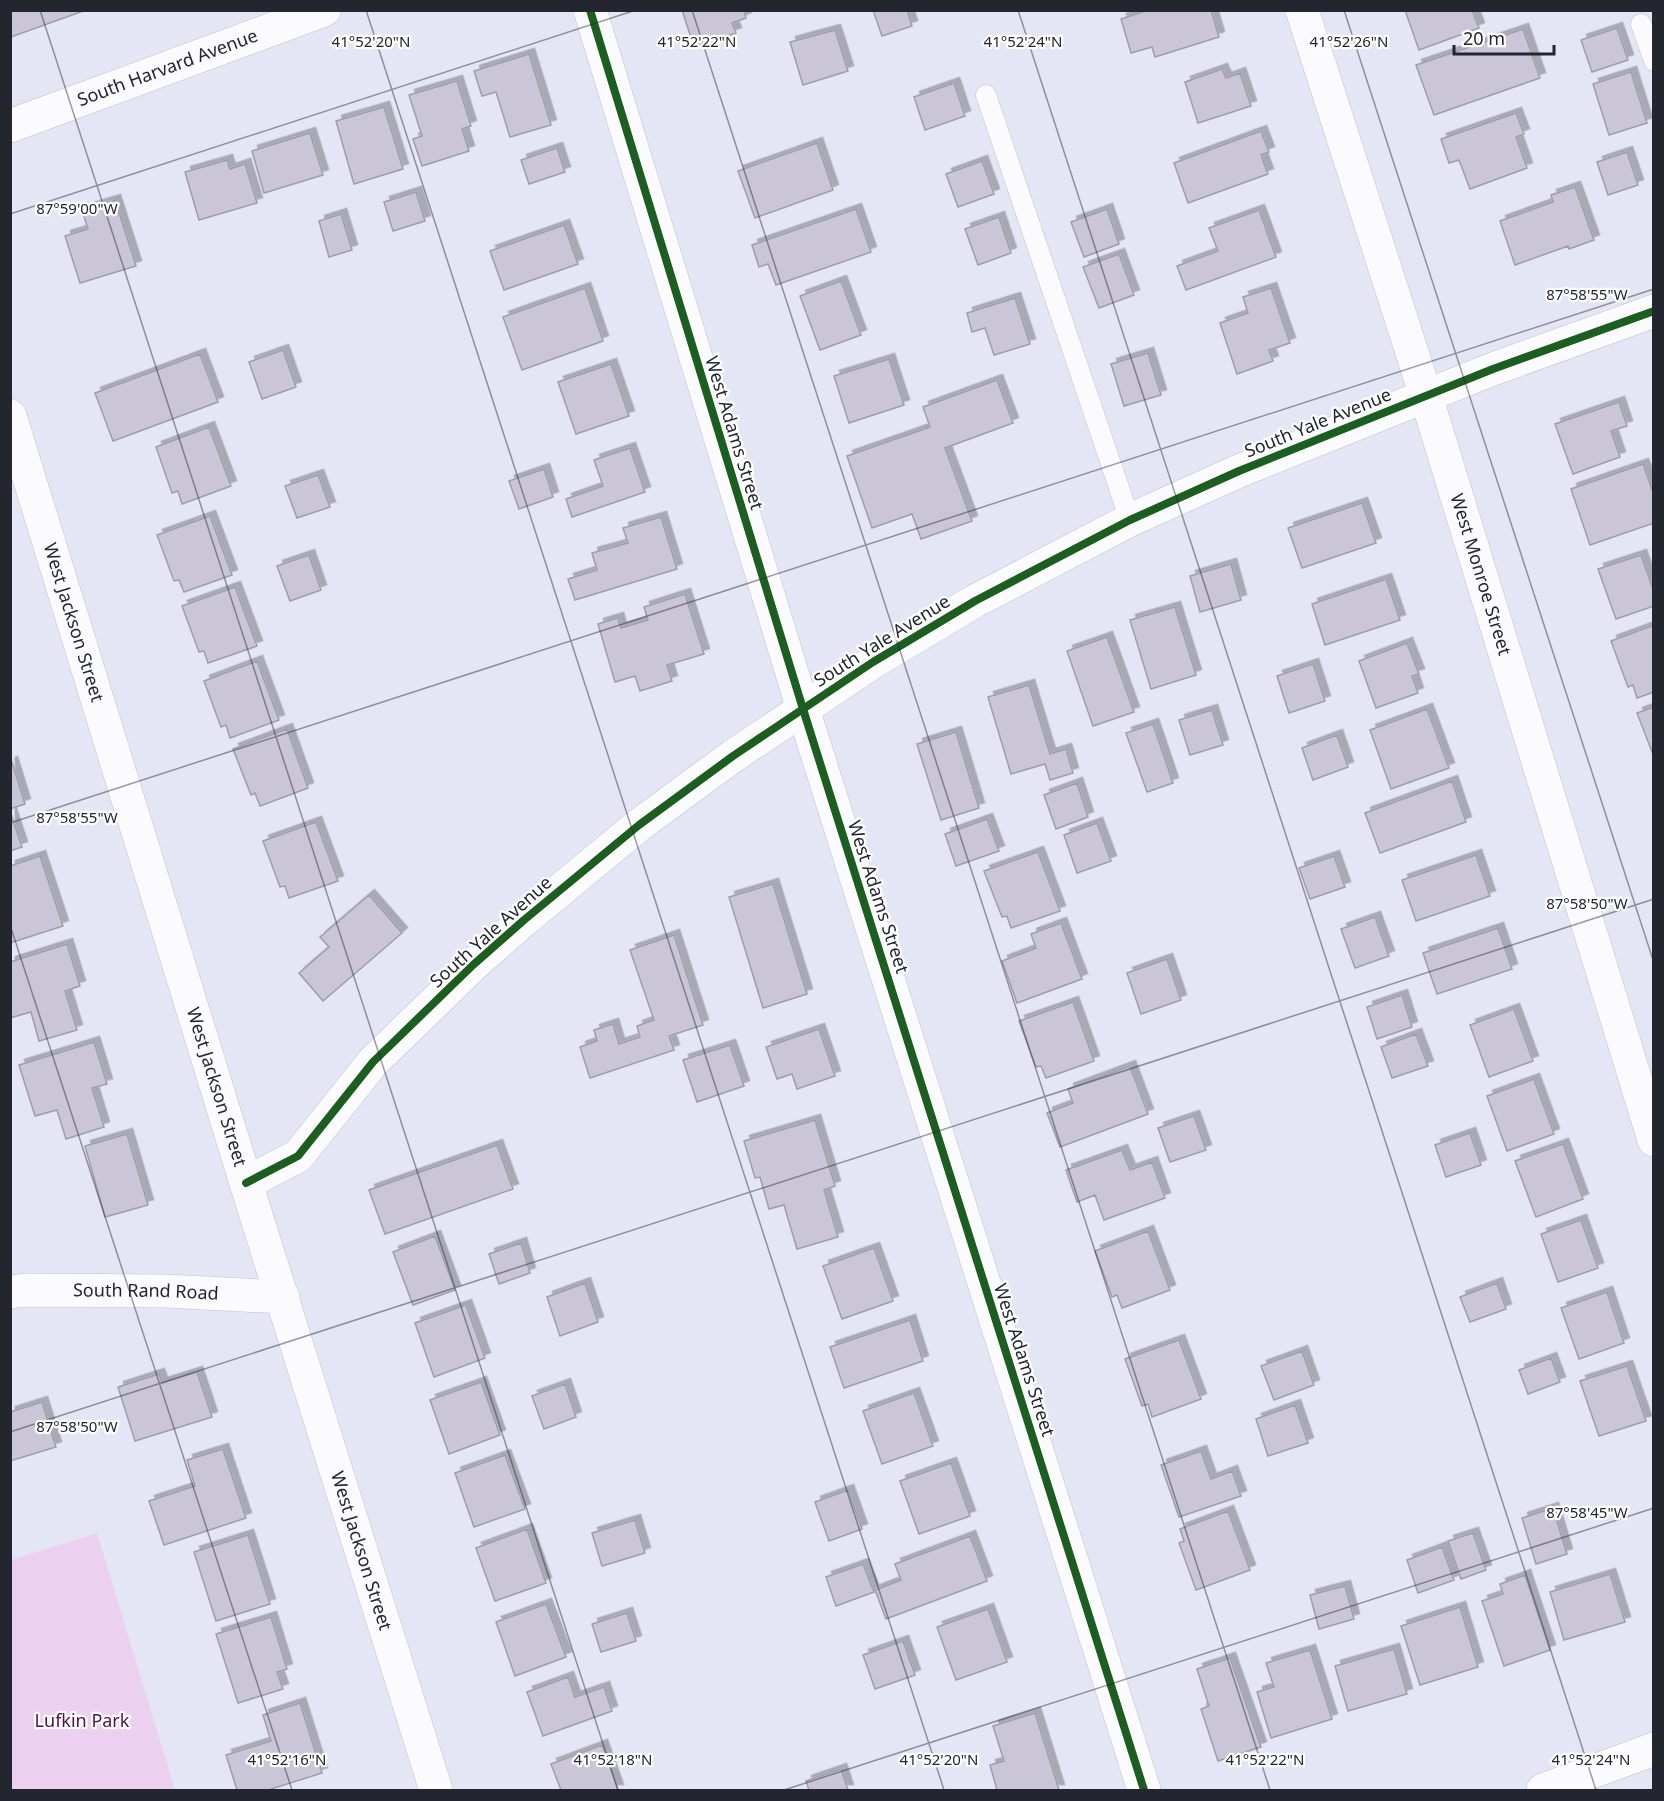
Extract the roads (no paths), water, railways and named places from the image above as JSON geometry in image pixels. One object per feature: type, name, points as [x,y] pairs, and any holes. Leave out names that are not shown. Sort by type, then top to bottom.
[{"type":"street","name":"South Harvard Avenue","points":[[10,126],[324,10]]},
{"type":"street","name":"West Adams Street","points":[[590,10],[803,709],[1144,1791]]},
{"type":"street","name":"West Monroe Street","points":[[1302,10],[1426,396],[1653,1140]]},
{"type":"street","name":"South Yale Avenue","points":[[246,1183],[298,1156],[372,1062],[473,965],[524,920],[639,825],[733,756],[873,662],[975,601],[1130,520],[1239,471],[1493,369],[1653,311]]},
{"type":"street","name":"West Jackson Street","points":[[10,416],[436,1791]]},
{"type":"street","name":"South Rand Road","points":[[10,1292],[26,1290],[165,1291],[283,1297]]},
{"type":"street","points":[[1543,1791],[1653,1749]]},
{"type":"lane","points":[[1641,24],[1653,61]]},
{"type":"lane","points":[[986,95],[1130,520]]},
{"type":"park label","name":"Lufkin Park","points":[[82,1721]]}]
